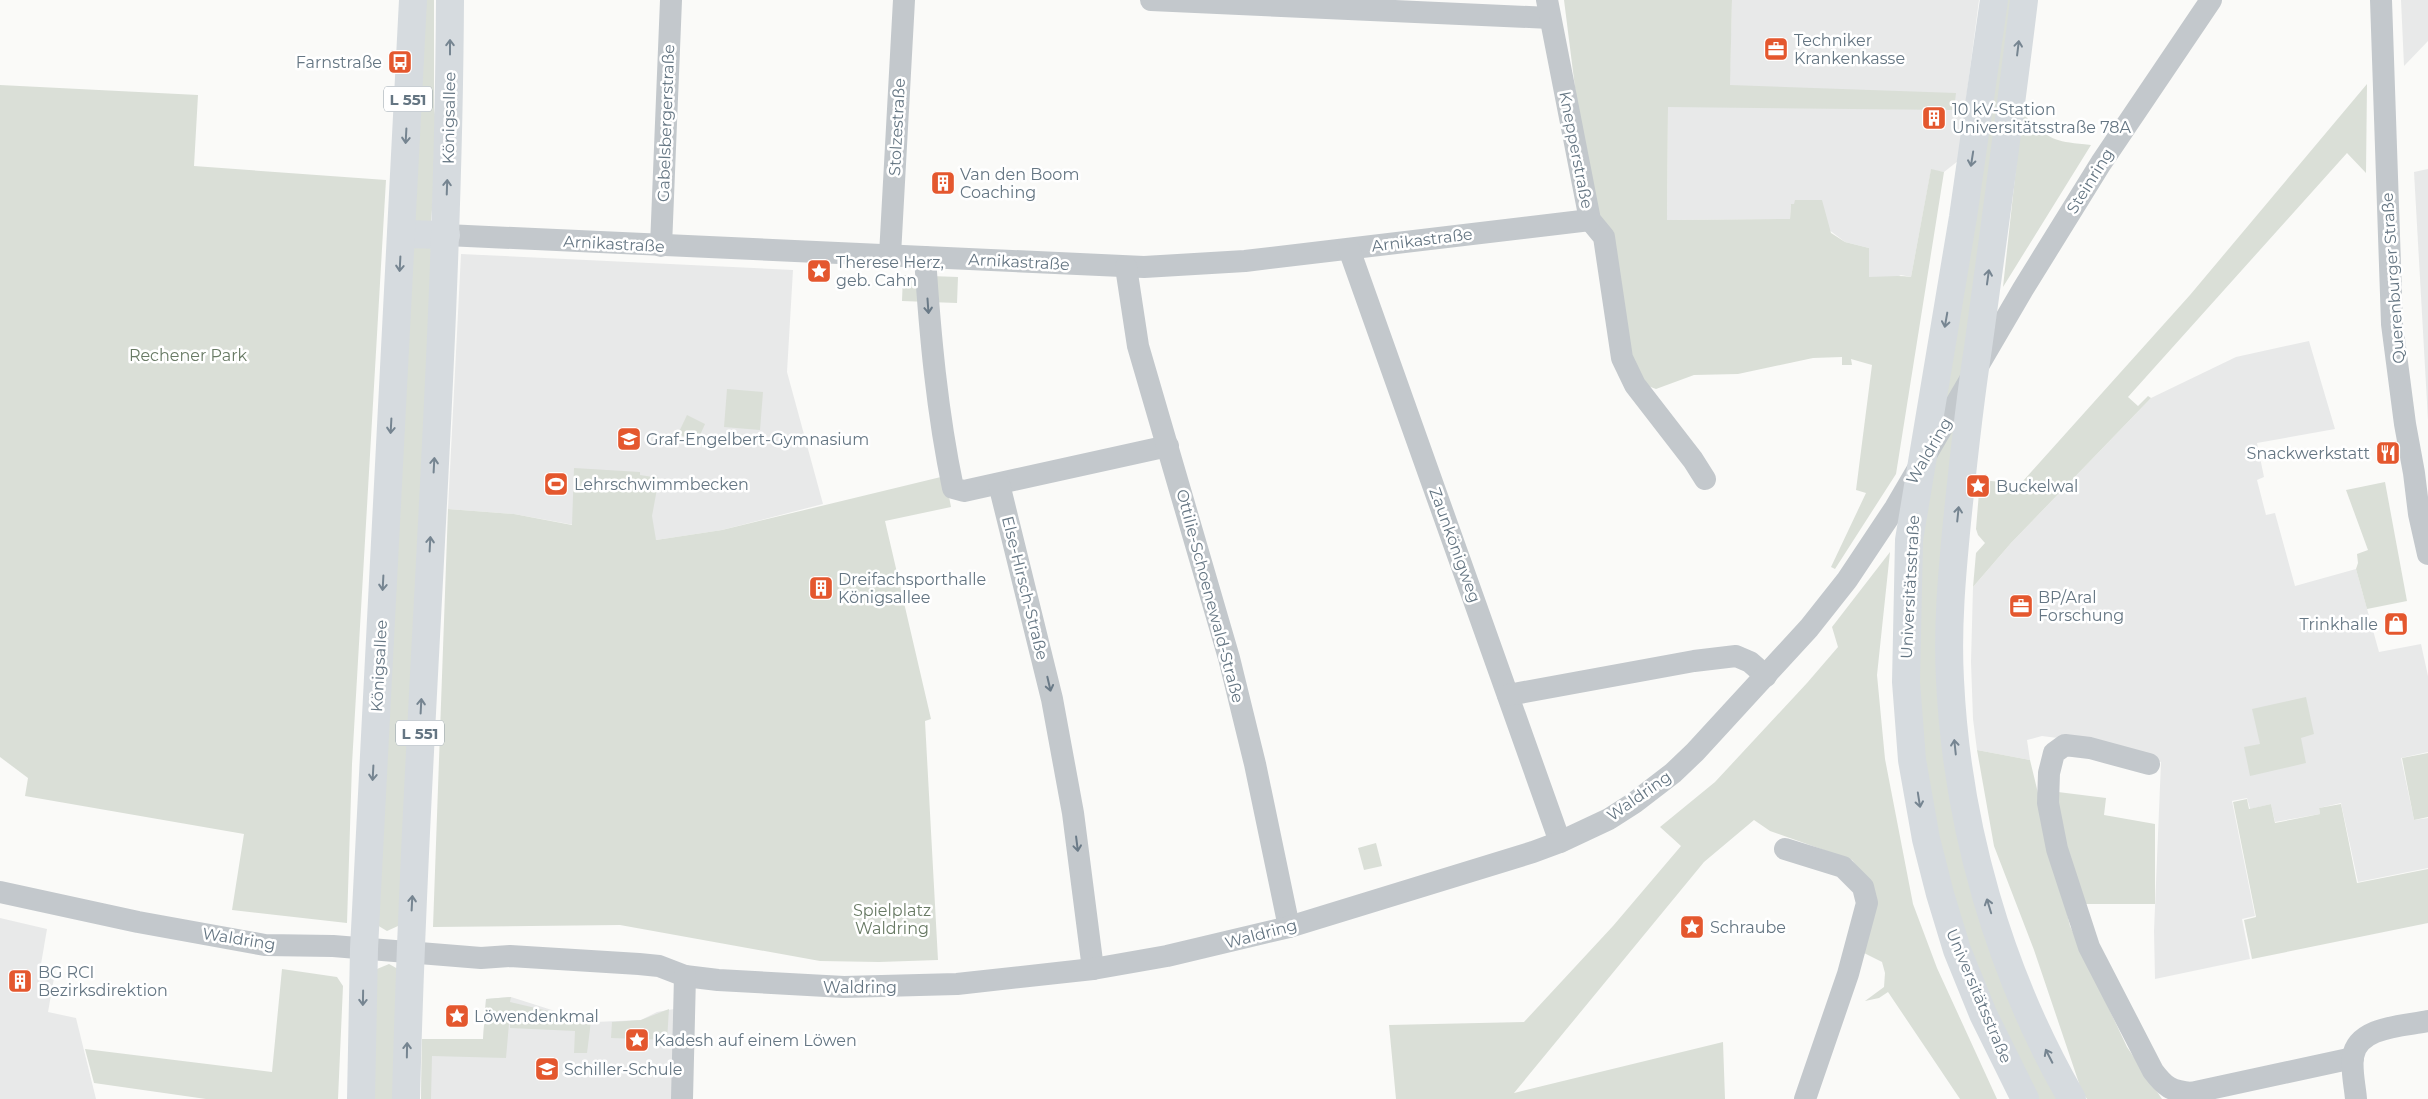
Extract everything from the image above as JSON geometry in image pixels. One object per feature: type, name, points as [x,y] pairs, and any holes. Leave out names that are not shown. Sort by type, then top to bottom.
[{"type":"main road","name":"Königsallee","points":[[361,1099],[364,949],[413,0]]},
{"type":"main road","name":"Königsallee","points":[[406,1099],[410,952],[446,235],[450,0]]},
{"type":"main road","name":"Universitätsstraße","points":[[1994,0],[1965,207],[1909,540],[1906,682],[1914,768],[1926,839],[1940,894],[1957,950],[1983,1014],[2025,1099]]},
{"type":"main road","points":[[2024,0],[2005,155],[1966,428],[1951,588],[1950,679],[1957,762],[1965,812],[1989,907],[2023,1001],[2072,1099]]},
{"type":"main road","points":[[402,234],[446,235]]},
{"type":"street","name":"Gabelsbergerstraße","points":[[661,246],[671,0]]},
{"type":"street","name":"Stolzestraße","points":[[890,255],[904,0]]},
{"type":"street","points":[[1151,0],[1548,9]]},
{"type":"street","name":"Steinring","points":[[2023,289],[2109,150],[2211,0]]},
{"type":"street","name":"Querenburger Straße","points":[[2381,0],[2392,324],[2419,514],[2428,554]]},
{"type":"street","name":"Knepperstraße","points":[[1548,9],[1590,220],[1604,237],[1622,358],[1635,385],[1693,460],[1705,479]]},
{"type":"street","name":"Arnikastraße","points":[[446,235],[1126,267],[1245,261],[1590,220]]},
{"type":"street","name":"Zaunkönigweg","points":[[1349,249],[1560,842]]},
{"type":"street","points":[[925,257],[929,322],[953,488],[964,491],[1168,446]]},
{"type":"street","name":"Ottilie-Schoenewald-Straße","points":[[1126,267],[1138,346],[1229,658],[1255,764],[1289,927]]},
{"type":"street","name":"Waldring","points":[[0,892],[230,940],[282,946],[298,944],[481,958],[510,956],[639,964],[659,966],[685,976],[777,985],[885,987],[977,982],[1093,969],[1166,956],[1289,927],[1560,842],[1609,819],[1634,803],[1673,773],[1766,676],[1809,628],[1847,580],[1895,508],[2023,289]]},
{"type":"street","name":"Else-Hirsch-Straße","points":[[999,484],[1052,699],[1074,813],[1093,969]]},
{"type":"street","points":[[1508,695],[1729,656],[1736,656],[1750,662],[1766,676]]},
{"type":"street","points":[[2149,764],[2090,748],[2065,745],[2054,753],[2048,773],[2048,803],[2057,849],[2089,947],[2153,1071],[2161,1082],[2173,1091],[2191,1093],[2353,1058]]},
{"type":"street","points":[[1786,849],[1843,868],[1862,887],[1866,903],[1848,974],[1805,1099]]},
{"type":"street","points":[[682,1099],[685,976]]},
{"type":"street","points":[[2356,1099],[2353,1058],[2355,1049],[2361,1040],[2373,1033],[2428,1021]]},
{"type":"shaded area","points":[[1732,0],[1979,0],[1958,161],[1944,172],[1931,170],[1911,277],[1901,275],[1895,278],[1869,277],[1869,248],[1845,242],[1795,204],[1791,204],[1790,219],[1667,220],[1668,107],[1729,107]]},
{"type":"shaded area","points":[[2401,0],[2428,0],[2428,41],[2404,66]]},
{"type":"shaded area","points":[[2428,169],[2428,420],[2414,172]]},
{"type":"shaded area","name":"Graf-Engelbert-Gymnasium","points":[[461,254],[793,270],[787,372],[823,504],[722,530],[656,540],[514,514],[448,509]]},
{"type":"shaded area","points":[[2309,341],[2335,429],[2257,443],[2264,477],[2257,480],[2266,515],[2275,513],[2295,586],[2356,569],[2379,652],[2421,644],[2428,676],[2428,752],[2401,758],[2414,820],[2428,818],[2428,868],[2358,882],[2341,803],[2319,808],[2320,814],[2275,822],[2271,804],[2250,809],[2247,798],[2232,801],[2255,916],[2242,919],[2250,959],[2155,979],[2154,931],[2161,762],[2089,742],[2042,736],[2027,740],[2030,760],[1977,750],[1973,719],[1971,662],[1973,587],[2011,543],[2151,398],[2236,357]]},
{"type":"shaded area","points":[[0,918],[47,929],[41,964],[56,967],[48,1012],[76,1018],[96,1099],[0,1099]]},
{"type":"shaded area","name":"Schiller-Schule","points":[[511,997],[595,1022],[641,1020],[657,1012],[674,1009],[672,1099],[421,1099],[422,1039],[483,1039],[486,999]]},
{"type":"green space","points":[[423,0],[434,0],[434,108],[438,135],[431,222],[412,221]]},
{"type":"green space","points":[[1564,0],[1732,0],[1730,85],[1956,93],[1954,110],[1668,107],[1667,220],[1790,219],[1791,204],[1794,204],[1795,200],[1822,200],[1831,233],[1845,242],[1869,248],[1869,277],[1911,277],[1931,169],[1944,172],[1896,474],[1835,569],[1831,567],[1866,493],[1856,490],[1872,365],[1851,359],[1852,365],[1842,365],[1842,357],[1813,358],[1738,374],[1694,375],[1656,389],[1648,386],[1631,363],[1584,159]]},
{"type":"green space","points":[[2004,0],[2014,0],[1941,700],[2061,1099],[2035,1099],[2002,1031],[1951,903],[1918,741],[1920,553]]},
{"type":"green space","points":[[2367,84],[2366,173],[2347,153],[2128,397],[2138,406],[2148,396],[2151,398],[2011,543],[1973,587],[1976,553],[1985,543],[1978,535],[1976,529],[1980,480],[2002,482],[2015,490],[2190,295]]},
{"type":"green space","name":"Rechener Park","points":[[0,85],[198,95],[194,166],[386,180],[352,764],[347,923],[232,910],[244,834],[25,796],[28,778],[0,757]]},
{"type":"green space","points":[[2022,113],[2052,138],[2091,145],[2003,287]]},
{"type":"green space","points":[[417,243],[433,249],[400,917],[398,926],[387,931],[377,925],[409,252]]},
{"type":"green space","points":[[903,275],[958,277],[957,303],[902,301]]},
{"type":"green space","points":[[727,389],[763,392],[760,430],[724,427]]},
{"type":"green space","points":[[687,415],[705,424],[697,442],[678,434]]},
{"type":"green space","name":"Spielplatz Waldring","points":[[574,468],[640,472],[640,475],[659,478],[652,516],[656,540],[722,530],[945,476],[951,507],[885,521],[931,719],[925,721],[938,960],[820,961],[620,925],[433,927],[448,509],[514,514],[572,525]]},
{"type":"green space","points":[[2385,482],[2407,601],[2367,609],[2356,569],[2358,563],[2357,554],[2368,550],[2346,490]]},
{"type":"green space","points":[[1890,552],[1877,675],[1885,759],[1913,904],[1937,968],[1997,1099],[1960,1099],[1888,992],[1879,998],[1865,1001],[1884,987],[1885,973],[1882,962],[1860,951],[1872,885],[1852,860],[1770,831],[1754,820],[1704,862],[1514,1093],[1723,1042],[1725,1099],[1396,1099],[1389,1025],[1524,1022],[1613,926],[1681,846],[1660,827],[1715,782],[1838,647],[1832,627]]},
{"type":"green space","points":[[2306,697],[2314,734],[2301,738],[2306,763],[2250,776],[2244,747],[2260,744],[2252,709]]},
{"type":"green space","points":[[1977,750],[2030,760],[2070,926],[2127,1047],[2162,1099],[2087,1099],[2082,1092],[2034,950],[1994,846]]},
{"type":"green space","points":[[2428,753],[2428,817],[2414,820],[2402,758]]},
{"type":"green space","points":[[2058,792],[2106,798],[2104,815],[2155,824],[2155,904],[2080,904],[2059,828]]},
{"type":"green space","points":[[2247,799],[2249,809],[2271,804],[2275,823],[2320,814],[2319,808],[2341,804],[2357,883],[2428,869],[2428,923],[2252,959],[2244,920],[2256,917],[2233,802]]},
{"type":"green space","points":[[1376,843],[1382,866],[1364,870],[1358,848]]},
{"type":"green space","points":[[389,964],[398,969],[398,1099],[372,1099],[377,969]]},
{"type":"green space","points":[[282,969],[337,977],[343,986],[338,1099],[206,1099],[94,1083],[85,1049],[272,1072]]},
{"type":"green space","points":[[511,997],[510,1002],[591,1021],[587,1053],[574,1053],[575,1031],[510,1028],[510,1012],[506,1058],[432,1056],[431,1099],[421,1099],[422,1039],[483,1039],[486,999]]},
{"type":"green space","points":[[669,1009],[667,1040],[611,1038],[612,1022],[641,1020]]},
{"type":"place","name":"Techniker Krankenkasse","points":[[1776,49]]},
{"type":"place","name":"Farnstraße","points":[[400,62]]},
{"type":"place","name":"10 kV-Station Universitätsstraße 78A","points":[[1934,118]]},
{"type":"place","name":"Van den Boom Coaching","points":[[943,183]]},
{"type":"place","name":"Therese Herz, geb. Cahn","points":[[819,271]]},
{"type":"place","name":"Graf-Engelbert-Gymnasium","points":[[629,439]]},
{"type":"place","name":"Snackwerkstatt","points":[[2388,453]]},
{"type":"place","name":"Lehrschwimmbecken","points":[[556,484]]},
{"type":"place","name":"Buckelwal","points":[[1978,486]]},
{"type":"place","name":"Dreifachsporthalle Königsallee","points":[[821,588]]},
{"type":"place","name":"BP/Aral Forschung","points":[[2021,606]]},
{"type":"place","name":"Trinkhalle","points":[[2396,624]]},
{"type":"place","name":"Schraube","points":[[1692,927]]},
{"type":"place","name":"BG RCI Bezirksdirektion","points":[[20,981]]},
{"type":"place","name":"Löwendenkmal","points":[[457,1016]]},
{"type":"place","name":"Kadesh auf einem Löwen","points":[[637,1040]]},
{"type":"place","name":"Schiller-Schule","points":[[547,1069]]}]
